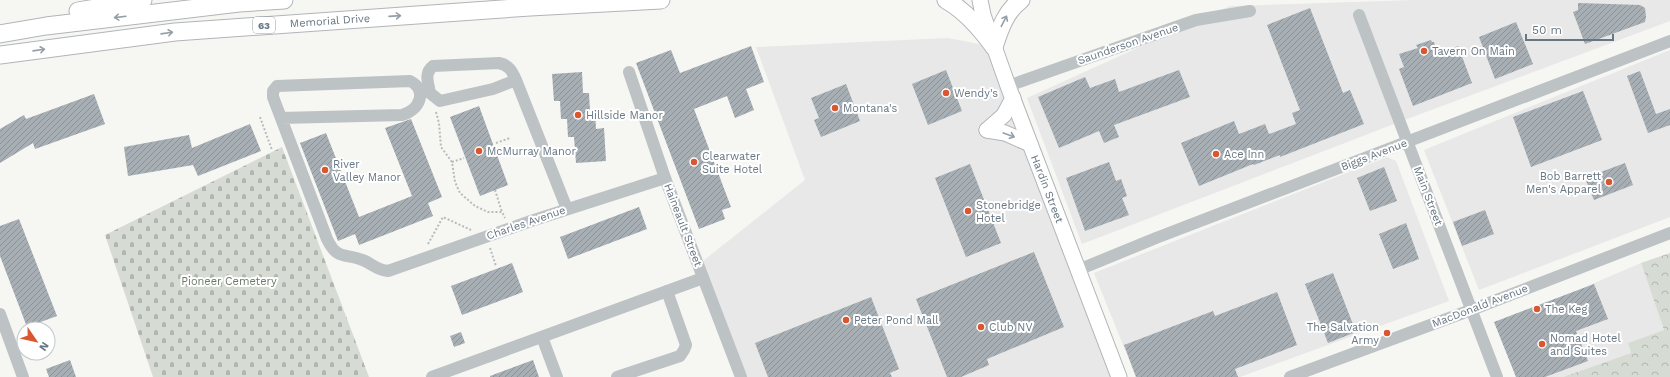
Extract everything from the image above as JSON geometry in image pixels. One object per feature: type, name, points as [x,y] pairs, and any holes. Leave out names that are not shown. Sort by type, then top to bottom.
[{"type":"highway","points":[[0,25],[143,0]]},
{"type":"highway","name":"63","points":[[0,34],[54,25],[239,3],[284,0]]},
{"type":"highway","name":"Memorial Drive","points":[[0,55],[175,32],[530,7],[661,0]]},
{"type":"highway","points":[[946,0],[954,5],[975,25],[994,47]]},
{"type":"highway","points":[[994,47],[1003,20],[1015,4],[1021,0]]},
{"type":"main road","name":"Hardin Street","points":[[980,0],[994,47],[1010,92],[1119,377]]},
{"type":"main road","points":[[1010,92],[1004,115],[987,130],[1005,133],[1030,144]]},
{"type":"street","name":"Saunderson Avenue","points":[[1010,92],[1196,20],[1250,11]]},
{"type":"street","name":"Main Street","points":[[1359,15],[1497,377]]},
{"type":"street","name":"Biggs Avenue","points":[[1078,270],[1163,235],[1670,41]]},
{"type":"street","points":[[516,80],[494,89],[440,101],[430,93],[427,74],[429,69],[433,66],[506,64],[516,80],[567,209]]},
{"type":"street","name":"Haineault Street","points":[[629,72],[665,178],[741,377]]},
{"type":"street","points":[[410,81],[416,84],[419,88],[419,103],[416,108],[409,113],[402,115],[281,118],[273,97],[273,91],[277,86],[410,81]]},
{"type":"street","name":"Charles Avenue","points":[[281,118],[332,249],[339,255],[364,261],[380,270],[388,271],[509,228],[665,178]]},
{"type":"street","name":"MacDonald Avenue","points":[[1290,377],[1471,310],[1670,233]]},
{"type":"street","points":[[432,377],[703,278]]},
{"type":"street","points":[[617,377],[680,356],[684,350],[686,345],[667,291]]},
{"type":"street","points":[[0,314],[23,377]]},
{"type":"street","points":[[542,337],[557,377]]},
{"type":"path","points":[[436,112],[442,147],[452,162],[454,182],[460,192],[475,206],[488,212],[502,212]]},
{"type":"path","points":[[260,117],[272,150]]},
{"type":"path","points":[[496,143],[510,138]]},
{"type":"path","points":[[452,162],[464,158]]},
{"type":"path","points":[[495,190],[509,228]]},
{"type":"path","points":[[420,260],[443,217],[486,237],[496,266]]},
{"type":"shaded area","points":[[1415,0],[1670,0],[1670,21],[1415,116],[1082,244],[1027,98],[1230,6]]},
{"type":"shaded area","points":[[948,38],[994,47],[1119,377],[741,377],[698,265],[805,180],[756,47]]},
{"type":"shaded area","points":[[1670,50],[1670,217],[1479,290],[1424,150]]},
{"type":"shaded area","points":[[1387,157],[1396,161],[1449,301],[1240,377],[1136,377],[1094,273]]},
{"type":"shaded area","points":[[1641,263],[1664,330],[1628,343],[1631,353],[1563,377],[1516,377],[1499,324]]},
{"type":"green space","name":"Pioneer Cemetery","points":[[282,147],[369,377],[153,377],[105,235]]},
{"type":"green space","points":[[1670,253],[1670,377],[1563,377],[1631,353],[1628,343],[1664,330],[1641,263]]},
{"type":"building","points":[[1578,3],[1640,5],[1645,8],[1645,22],[1585,44],[1573,12],[1578,10]]},
{"type":"building","points":[[1310,8],[1343,93],[1350,90],[1364,124],[1280,157],[1280,155],[1254,165],[1253,164],[1199,186],[1181,143],[1234,121],[1239,134],[1265,124],[1269,134],[1296,124],[1292,113],[1300,110],[1267,25]]},
{"type":"building","points":[[1516,22],[1533,64],[1495,79],[1479,37]]},
{"type":"building","points":[[1431,40],[1434,42],[1436,49],[1439,48],[1441,53],[1458,46],[1472,83],[1413,106],[1399,69],[1404,67],[1399,54],[1418,48],[1416,45]]},
{"type":"building","name":"Clearwater Suite Hotel","points":[[751,46],[764,82],[746,89],[754,110],[735,118],[727,96],[694,109],[731,207],[722,210],[725,219],[699,229],[636,63],[671,50],[680,73]]},
{"type":"building","points":[[946,70],[962,111],[928,125],[912,84]]},
{"type":"building","points":[[1179,70],[1190,97],[1114,125],[1119,137],[1104,143],[1099,131],[1059,148],[1038,97],[1085,77],[1090,88],[1115,79],[1119,92]]},
{"type":"building","points":[[1640,71],[1656,114],[1670,109],[1670,125],[1648,133],[1627,76]]},
{"type":"building","name":"Hillside Manor","points":[[582,72],[583,93],[589,93],[590,111],[595,110],[596,129],[604,128],[606,161],[576,163],[574,137],[568,137],[567,119],[561,119],[560,101],[554,101],[552,74]]},
{"type":"building","name":"Montana's","points":[[846,84],[860,121],[821,137],[814,120],[819,118],[811,98]]},
{"type":"building","points":[[1583,91],[1602,140],[1531,167],[1513,117]]},
{"type":"building","points":[[94,94],[105,124],[35,149],[33,143],[0,163],[0,129],[24,115],[26,119]]},
{"type":"building","name":"McMurray Manor","points":[[479,106],[508,185],[480,196],[450,117]]},
{"type":"building","name":"River Valley Manor","points":[[411,119],[442,197],[428,203],[433,216],[359,245],[355,234],[338,241],[300,143],[326,133],[359,217],[412,196],[385,128]]},
{"type":"building","points":[[250,124],[261,151],[198,176],[193,165],[128,176],[124,147],[189,135],[192,148]]},
{"type":"building","points":[[1109,162],[1116,181],[1121,179],[1127,196],[1122,198],[1129,215],[1085,231],[1066,178]]},
{"type":"building","name":"Bob Barrett Men's Apparel","points":[[1625,163],[1633,185],[1594,200],[1585,178]]},
{"type":"building","name":"Stonebridge Hotel","points":[[970,164],[1001,243],[966,257],[935,178]]},
{"type":"building","points":[[1384,167],[1397,201],[1370,211],[1357,178]]},
{"type":"building","points":[[639,207],[647,229],[568,259],[560,237]]},
{"type":"building","points":[[1485,210],[1494,234],[1462,246],[1453,222]]},
{"type":"building","points":[[19,219],[57,316],[43,321],[25,321],[0,256],[0,226]]},
{"type":"building","points":[[1406,223],[1419,259],[1393,269],[1379,234]]},
{"type":"building","points":[[1034,252],[1064,327],[987,359],[989,365],[961,377],[947,377],[916,299]]},
{"type":"building","points":[[512,263],[523,292],[462,315],[451,286]]},
{"type":"building","points":[[1333,273],[1356,332],[1328,343],[1305,284]]},
{"type":"building","name":"Nomad Hotel and Suites","points":[[1594,284],[1608,319],[1576,331],[1588,361],[1545,377],[1516,377],[1494,322]]},
{"type":"building","points":[[1277,292],[1297,345],[1235,369],[1238,377],[1136,377],[1124,345],[1213,311],[1215,316]]},
{"type":"building","name":"Peter Pond Mall","points":[[871,297],[899,369],[890,373],[892,377],[768,377],[755,343]]},
{"type":"building","points":[[461,332],[465,343],[454,347],[450,336]]},
{"type":"building","points":[[70,360],[76,377],[49,377],[46,369]]},
{"type":"building","points":[[533,360],[539,377],[490,377],[490,376]]},
{"type":"place","name":"Tavern On Main","points":[[1424,51]]},
{"type":"place","name":"Wendy's","points":[[946,93]]},
{"type":"place","name":"Montana's","points":[[835,108]]},
{"type":"place","name":"Hillside Manor","points":[[578,115]]},
{"type":"place","name":"McMurray Manor","points":[[479,151]]},
{"type":"place","name":"Ace Inn","points":[[1216,154]]},
{"type":"place","name":"Clearwater Suite Hotel","points":[[694,162]]},
{"type":"place","name":"River Valley Manor","points":[[325,170]]},
{"type":"place","name":"Bob Barrett Men's Apparel","points":[[1609,182]]},
{"type":"place","name":"Stonebridge Hotel","points":[[968,211]]},
{"type":"place","name":"The Keg","points":[[1537,309]]},
{"type":"place","name":"Peter Pond Mall","points":[[846,320]]},
{"type":"place","name":"Club NV","points":[[981,327]]},
{"type":"place","name":"The Salvation Army","points":[[1387,333]]},
{"type":"place","name":"Nomad Hotel and Suites","points":[[1542,344]]}]
